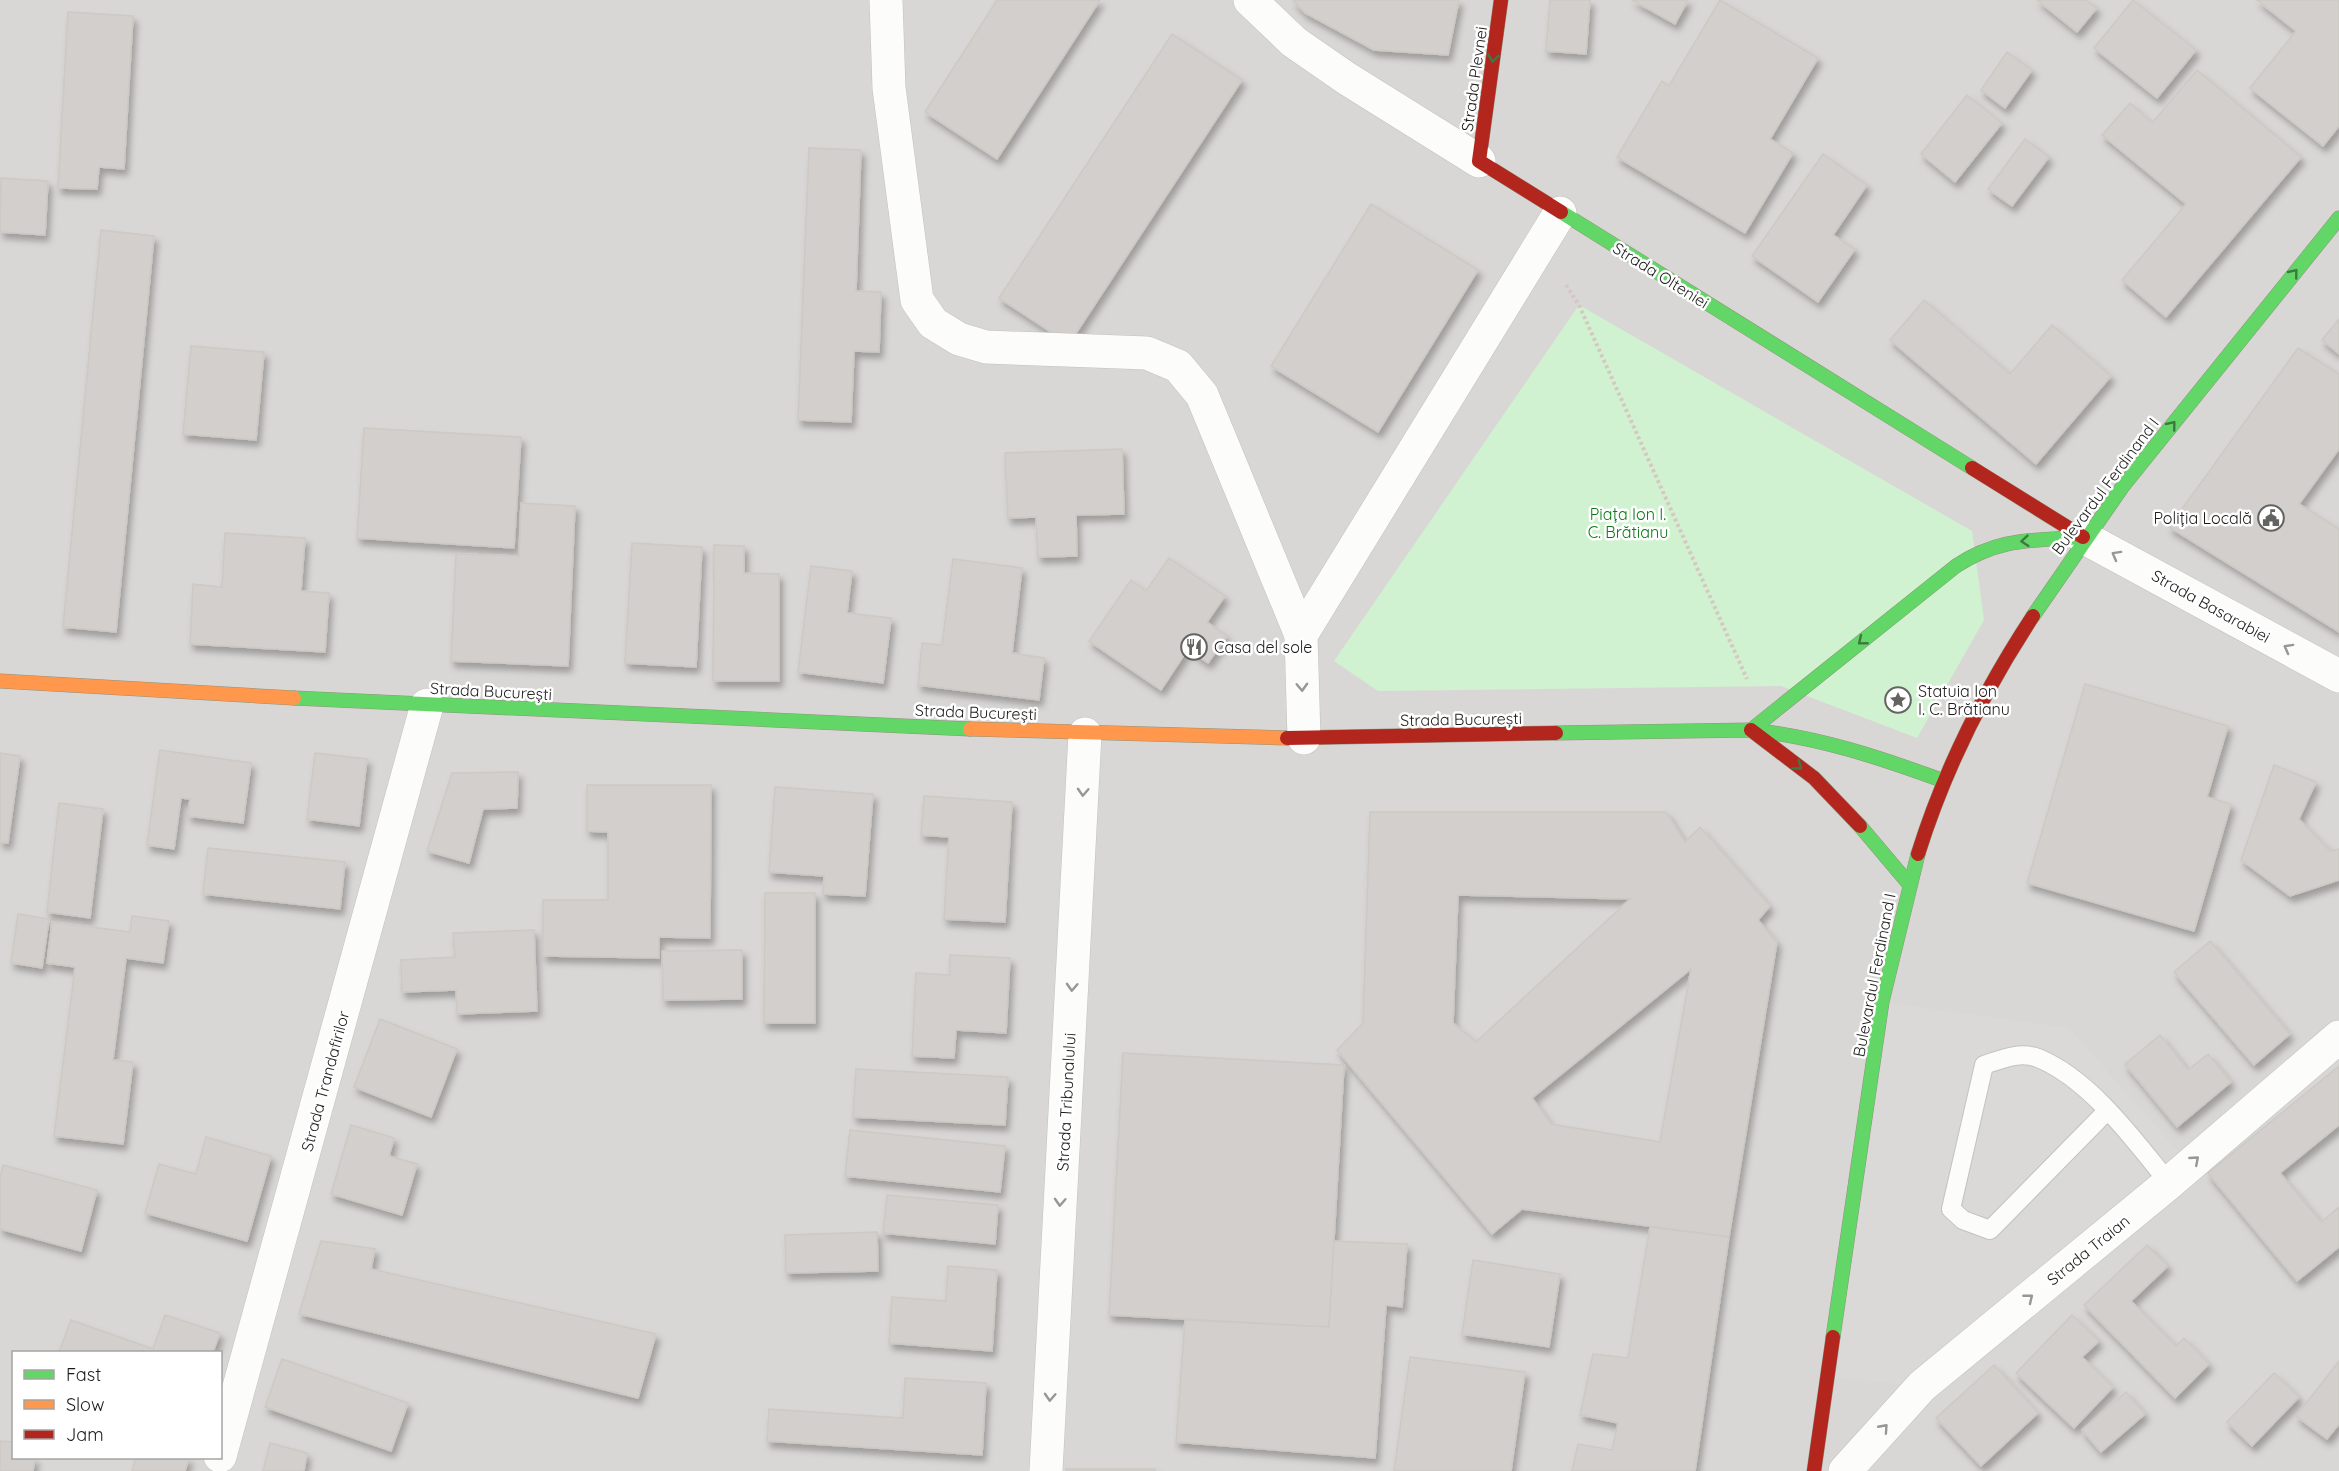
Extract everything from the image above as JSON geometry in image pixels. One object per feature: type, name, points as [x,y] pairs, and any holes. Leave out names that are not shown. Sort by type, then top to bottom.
[{"type":"main road","name":"Strada Plevnei","points":[[1479,161],[1501,0]]},
{"type":"main road","name":"Strada Olteniei","points":[[1479,161],[2083,537]]},
{"type":"main road","name":"Bulevardul Ferdinand I","points":[[1814,1471],[1874,1050],[1894,940],[1909,884],[1944,781],[1976,712],[2012,648],[2083,537],[2339,218]]},
{"type":"main road","points":[[1909,884],[1875,842],[1814,778],[1751,730],[1956,566],[1979,551],[2006,543],[2083,537]]},
{"type":"main road","name":"Strada București","points":[[0,681],[427,705],[1085,734],[1304,738],[1751,730],[1793,733],[1857,749],[1944,781]]},
{"type":"street","points":[[886,0],[889,87],[917,300],[933,323],[959,339],[986,347],[1147,353],[1178,366],[1202,395],[1301,635],[1304,738]]},
{"type":"street","name":"Strada Olteniei","points":[[1250,0],[1294,42],[1346,78],[1479,161]]},
{"type":"street","points":[[1301,635],[1560,213]]},
{"type":"street","name":"Strada Basarabiei","points":[[2083,537],[2339,676]]},
{"type":"street","name":"Strada Trandafirilor","points":[[222,1450],[427,705]]},
{"type":"street","name":"Strada Tribunalului","points":[[1046,1471],[1085,734]]},
{"type":"street","name":"Strada Traian","points":[[1845,1471],[1922,1386],[2169,1183],[2339,1037]]},
{"type":"lane","points":[[2107,1111],[1990,1230],[1963,1220],[1951,1209],[1984,1065],[2013,1055],[2037,1058],[2073,1078],[2107,1111],[2133,1138],[2169,1183]]},
{"type":"path","points":[[1541,244],[1579,305],[1750,686],[1751,730]]},
{"type":"shaded area","points":[[0,0],[2339,0],[2339,1471],[0,1471]]},
{"type":"shaded area","points":[[1882,1002],[2069,1028],[2188,1163],[1922,1386],[1827,1377]]},
{"type":"green space","name":"Piața Ion I. C. Brătianu","points":[[1579,305],[1972,531],[1984,620],[1917,738],[1781,686],[1378,691],[1334,661]]},
{"type":"building","points":[[997,0],[1100,0],[997,159],[925,112]]},
{"type":"building","points":[[1293,0],[1459,0],[1448,55],[1374,50],[1305,13]]},
{"type":"building","points":[[1550,0],[1590,0],[1586,54],[1546,51]]},
{"type":"building","points":[[1632,0],[1688,0],[1675,24]]},
{"type":"building","points":[[1720,0],[1818,58],[1770,139],[1793,153],[1745,233],[1617,157],[1662,81],[1669,86]]},
{"type":"building","points":[[2037,0],[2086,0],[2097,8],[2077,32]]},
{"type":"building","points":[[2133,0],[2196,50],[2157,98],[2094,48]]},
{"type":"building","points":[[2257,0],[2339,0],[2339,126],[2323,146],[2250,88],[2296,31]]},
{"type":"building","points":[[68,12],[133,16],[124,169],[99,167],[97,189],[58,188]]},
{"type":"building","points":[[1172,34],[1242,80],[1069,344],[999,298]]},
{"type":"building","points":[[2007,52],[2032,70],[2005,108],[1981,90]]},
{"type":"building","points":[[2197,70],[2301,157],[2166,317],[2122,280],[2186,204],[2102,135],[2130,103],[2152,123]]},
{"type":"building","points":[[1967,95],[2002,123],[1955,182],[1921,154]]},
{"type":"building","points":[[2025,139],[2049,157],[2012,206],[1988,189]]},
{"type":"building","points":[[809,148],[861,150],[856,291],[881,292],[879,352],[854,351],[851,422],[798,420]]},
{"type":"building","points":[[1823,154],[1867,185],[1833,235],[1855,249],[1818,302],[1752,256]]},
{"type":"building","points":[[1,178],[48,181],[45,235],[0,232]]},
{"type":"building","points":[[1371,204],[1478,270],[1378,432],[1271,366]]},
{"type":"building","points":[[101,230],[154,236],[116,632],[63,627]]},
{"type":"building","points":[[1924,300],[2010,374],[2052,325],[2111,376],[2036,464],[1890,340]]},
{"type":"building","points":[[2339,319],[2339,354],[2322,340]]},
{"type":"building","points":[[191,346],[264,352],[256,440],[183,434]]},
{"type":"building","points":[[2298,348],[2339,374],[2339,449],[2299,504],[2339,529],[2339,632],[2169,527]]},
{"type":"building","points":[[364,428],[521,437],[514,548],[357,538]]},
{"type":"building","points":[[1122,449],[1124,514],[1076,515],[1077,556],[1038,557],[1036,517],[1008,518],[1005,453]]},
{"type":"building","points":[[521,503],[575,506],[568,666],[451,661],[456,554],[519,556]]},
{"type":"building","points":[[225,533],[305,538],[301,591],[329,593],[325,652],[190,644],[193,584],[222,587]]},
{"type":"building","points":[[632,543],[702,547],[696,667],[625,663]]},
{"type":"building","points":[[714,545],[744,546],[744,573],[779,574],[779,681],[713,681]]},
{"type":"building","points":[[1169,558],[1225,596],[1207,622],[1227,636],[1208,663],[1188,649],[1161,690],[1089,641],[1131,580],[1146,591]]},
{"type":"building","points":[[953,559],[1022,568],[1012,653],[1044,658],[1039,700],[918,685],[922,643],[942,645]]},
{"type":"building","points":[[811,566],[852,571],[847,613],[891,618],[883,683],[798,672]]},
{"type":"building","points":[[2085,684],[2228,726],[2207,797],[2231,804],[2194,931],[2027,883]]},
{"type":"building","points":[[160,750],[251,763],[243,823],[188,816],[190,799],[181,798],[174,849],[147,845]]},
{"type":"building","points":[[0,753],[20,756],[8,843],[0,842]]},
{"type":"building","points":[[315,753],[367,759],[359,826],[307,819]]},
{"type":"building","points":[[2274,765],[2316,782],[2299,819],[2330,851],[2339,849],[2339,880],[2290,896],[2241,860]]},
{"type":"building","points":[[518,772],[517,808],[483,809],[469,863],[427,851],[452,773]]},
{"type":"building","points":[[587,785],[711,785],[710,938],[659,937],[659,958],[543,956],[543,900],[608,900],[608,832],[587,831]]},
{"type":"building","points":[[775,787],[873,794],[865,896],[823,894],[824,876],[769,872]]},
{"type":"building","points":[[924,796],[1012,802],[1005,922],[944,919],[949,837],[921,835]]},
{"type":"building","points":[[59,803],[103,809],[90,918],[47,912]]},
{"type":"building","points":[[1370,812],[1666,812],[1685,842],[1700,827],[1770,906],[1758,920],[1777,942],[1729,1237],[1522,1209],[1492,1234],[1337,1050],[1363,1023]],"holes":[[[1458,895],[1630,899],[1476,1042],[1453,1023]],[[1691,969],[1660,1142],[1551,1124],[1532,1098]]]},
{"type":"building","points":[[208,848],[345,862],[340,909],[203,894]]},
{"type":"building","points":[[765,893],[815,893],[815,1023],[764,1023]]},
{"type":"building","points":[[18,914],[49,919],[42,968],[11,963]]},
{"type":"building","points":[[132,916],[169,921],[163,963],[126,958],[113,1060],[133,1062],[123,1144],[54,1136],[75,967],[47,963],[52,922],[130,932]]},
{"type":"building","points":[[534,930],[537,1011],[457,1014],[456,990],[402,992],[401,960],[455,957],[453,933]]},
{"type":"building","points":[[2210,941],[2290,1034],[2254,1065],[2174,972]]},
{"type":"building","points":[[742,950],[742,999],[663,1000],[662,951]]},
{"type":"building","points":[[950,955],[1010,958],[1006,1033],[956,1030],[954,1058],[912,1056],[916,973],[950,975]]},
{"type":"building","points":[[380,1019],[457,1049],[431,1117],[354,1087]]},
{"type":"building","points":[[2160,1035],[2188,1070],[2208,1054],[2231,1082],[2177,1127],[2125,1064]]},
{"type":"building","points":[[1123,1053],[1344,1065],[1329,1327],[1109,1315]]},
{"type":"building","points":[[2339,1066],[2339,1125],[2280,1173],[2321,1222],[2339,1207],[2339,1247],[2297,1281],[2208,1173]]},
{"type":"building","points":[[856,1069],[1008,1077],[1005,1125],[853,1117]]},
{"type":"building","points":[[351,1125],[394,1138],[389,1156],[417,1164],[402,1215],[331,1194]]},
{"type":"building","points":[[850,1130],[1005,1146],[1000,1192],[845,1176]]},
{"type":"building","points":[[206,1137],[271,1156],[247,1241],[145,1213],[159,1164],[196,1174]]},
{"type":"building","points":[[3,1165],[97,1190],[81,1251],[0,1229],[0,1178]]},
{"type":"building","points":[[887,1195],[998,1205],[995,1244],[883,1233]]},
{"type":"building","points":[[1650,1227],[1729,1237],[1695,1471],[1572,1471],[1578,1444],[1612,1450],[1618,1423],[1580,1415],[1593,1354],[1628,1358]]},
{"type":"building","points":[[877,1232],[878,1271],[786,1273],[785,1235]]},
{"type":"building","points":[[321,1241],[375,1249],[371,1269],[656,1334],[638,1398],[299,1314]]},
{"type":"building","points":[[1334,1241],[1407,1244],[1402,1307],[1386,1305],[1375,1458],[1176,1442],[1185,1320],[1329,1327]]},
{"type":"building","points":[[2147,1245],[2168,1266],[2131,1301],[2176,1346],[2184,1338],[2209,1364],[2175,1398],[2084,1305]]},
{"type":"building","points":[[1473,1260],[1560,1274],[1549,1347],[1462,1334]]},
{"type":"building","points":[[948,1266],[997,1270],[992,1351],[889,1343],[892,1297],[946,1301]]},
{"type":"building","points":[[165,1315],[220,1333],[213,1351],[59,1351],[71,1320],[153,1349]]},
{"type":"building","points":[[2072,1315],[2099,1341],[2082,1357],[2113,1387],[2074,1428],[2016,1373]]},
{"type":"building","points":[[1410,1357],[1525,1372],[1511,1471],[1394,1471]]},
{"type":"building","points":[[282,1359],[408,1403],[391,1451],[265,1407]]},
{"type":"building","points":[[2339,1361],[2339,1424],[2327,1439],[2296,1416]]},
{"type":"building","points":[[1994,1365],[2038,1413],[1981,1466],[1936,1418]]},
{"type":"building","points":[[2274,1373],[2299,1397],[2252,1446],[2227,1422]]},
{"type":"building","points":[[905,1378],[986,1383],[982,1455],[767,1441],[769,1409],[903,1418]]},
{"type":"building","points":[[2126,1392],[2145,1414],[2101,1452],[2082,1430]]},
{"type":"building","points":[[0,1441],[12,1442],[12,1459],[35,1459],[33,1471],[0,1471]]},
{"type":"building","points":[[270,1443],[307,1453],[304,1471],[263,1471]]},
{"type":"building","points":[[136,1459],[189,1459],[185,1471],[132,1471]]},
{"type":"building","points":[[1066,1469],[1155,1469],[1155,1471],[1066,1471]]},
{"type":"traffic: fast","points":[[1561,212],[1972,468]]},
{"type":"traffic: fast","points":[[2033,616],[2123,486],[2339,218]]},
{"type":"traffic: fast","points":[[1751,730],[1956,566],[2002,545],[2032,540],[2083,537]]},
{"type":"traffic: fast","points":[[294,698],[970,729]]},
{"type":"traffic: fast","points":[[1556,733],[1751,730],[1776,733],[1825,743],[1897,764],[1944,781]]},
{"type":"traffic: fast","points":[[1860,826],[1909,884]]},
{"type":"traffic: fast","points":[[1833,1337],[1882,1002],[1918,854]]},
{"type":"traffic: slow","points":[[0,681],[294,698]]},
{"type":"traffic: slow","points":[[970,729],[1287,738]]},
{"type":"traffic: jam","points":[[1501,0],[1479,161],[1561,212]]},
{"type":"traffic: jam","points":[[1972,468],[2083,537]]},
{"type":"traffic: jam","points":[[1918,854],[1940,792],[1967,731],[1998,672],[2033,616]]},
{"type":"traffic: jam","points":[[1751,730],[1814,778],[1860,826]]},
{"type":"traffic: jam","points":[[1287,738],[1556,733]]},
{"type":"traffic: jam","points":[[1814,1471],[1833,1337]]},
{"type":"place","name":"Poliția Locală","points":[[2271,518]]},
{"type":"place","name":"Casa del sole","points":[[1194,647]]},
{"type":"place","name":"Statuia Ion I. C. Brătianu","points":[[1898,700]]}]
